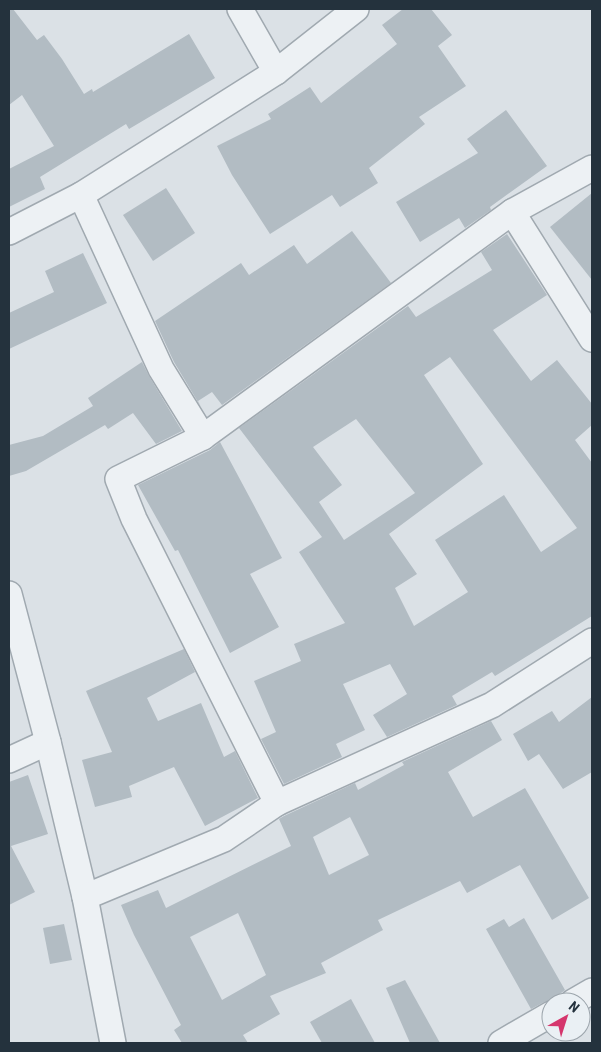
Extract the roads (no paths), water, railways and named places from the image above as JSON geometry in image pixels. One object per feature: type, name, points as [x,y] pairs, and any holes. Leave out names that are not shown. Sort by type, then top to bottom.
[{"type":"street","points":[[240,9],[276,72]]},
{"type":"street","points":[[9,232],[82,195],[276,72],[356,9]]},
{"type":"street","points":[[277,803],[134,519],[118,479],[203,437],[512,212],[592,168]]},
{"type":"street","points":[[82,195],[161,369],[203,437]]},
{"type":"street","points":[[512,212],[592,340]]},
{"type":"street","points":[[9,594],[48,742],[85,896],[113,1043]]},
{"type":"street","points":[[85,896],[224,838],[277,803],[492,705],[592,641]]},
{"type":"street","points":[[9,760],[48,742]]},
{"type":"street","points":[[501,1043],[541,1020]]}]
